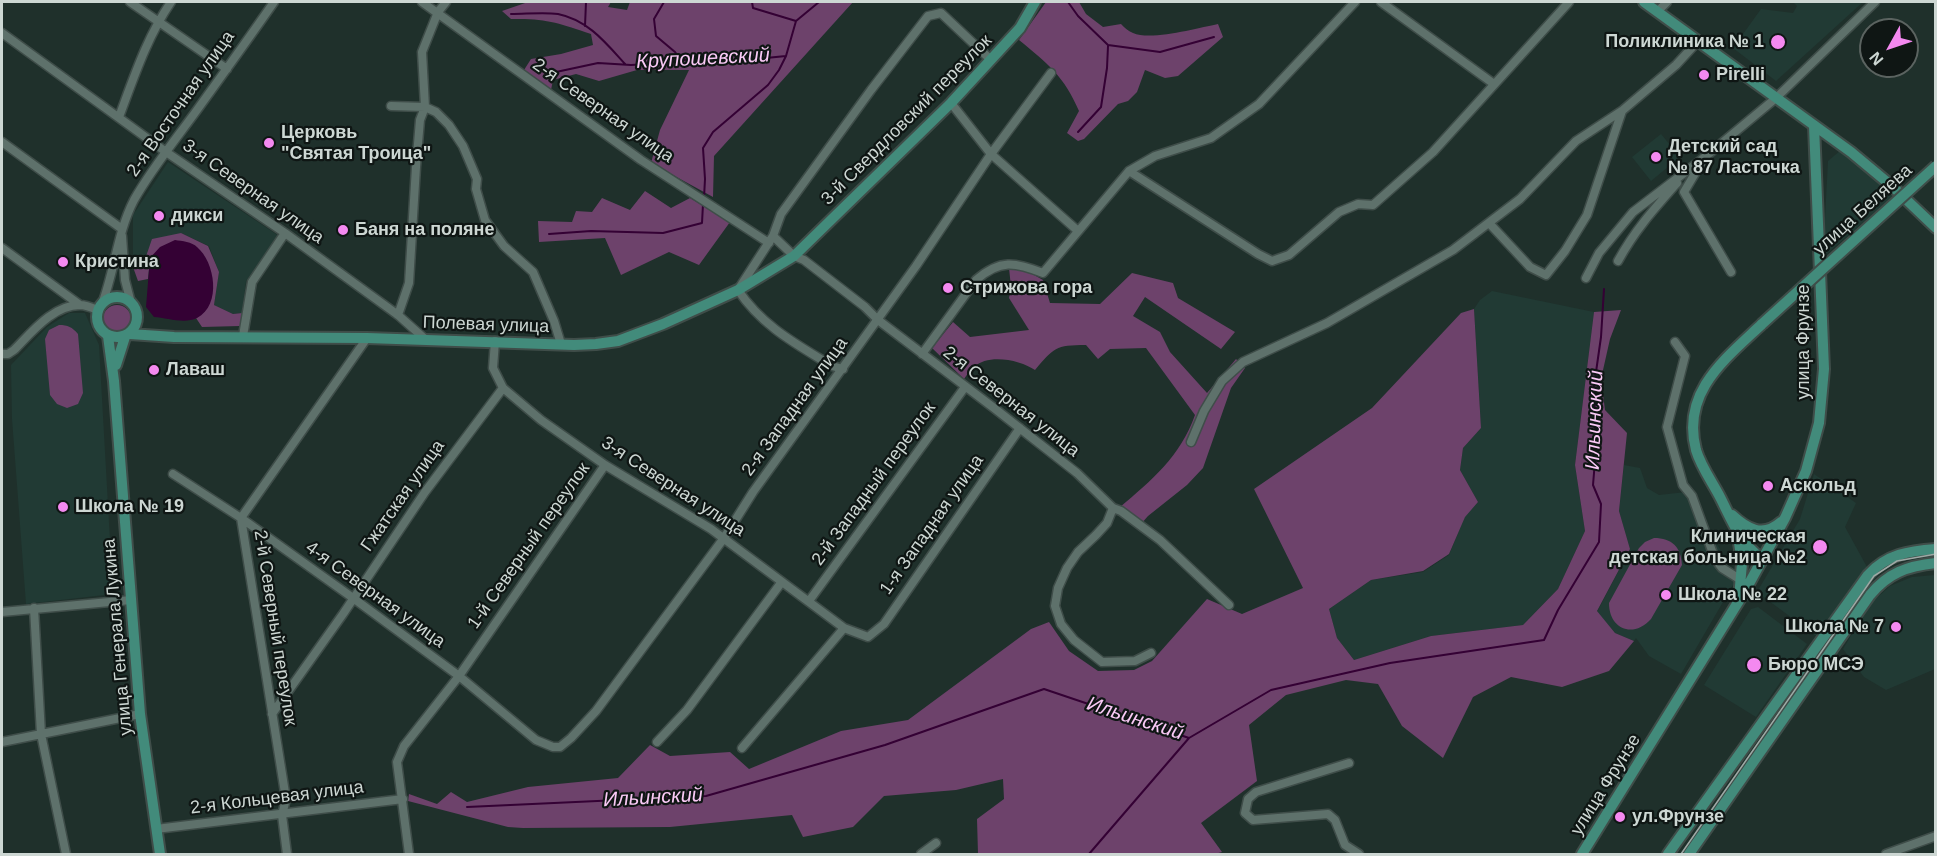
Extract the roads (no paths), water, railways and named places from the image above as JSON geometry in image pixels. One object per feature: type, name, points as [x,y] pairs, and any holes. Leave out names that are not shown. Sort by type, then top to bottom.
[{"type":"main road","name":"3-й Свердловский переулок","points":[[794,256],[951,103],[1020,28],[1035,2]]},
{"type":"main road","points":[[1644,2],[1873,169],[1935,228]]},
{"type":"main road","name":"улица Фрунзе","points":[[1582,855],[1739,601],[1785,518],[1806,471],[1819,423],[1824,369],[1814,126]]},
{"type":"main road","name":"улица Беляева","points":[[1736,529],[1697,451],[1694,416],[1701,390],[1708,378],[1762,324],[1935,166]]},
{"type":"main road","name":"Полевая улица","points":[[127,335],[596,344],[618,341],[663,324],[738,290],[794,256]]},
{"type":"main road","points":[[119,297],[131,303],[136,311],[137,320],[135,328],[127,335],[116,338],[108,336],[100,329],[97,320],[100,307],[107,300],[119,297]]},
{"type":"main road","points":[[137,320],[156,336]]},
{"type":"main road","name":"улица Генерала Лукина","points":[[114,381],[116,360],[127,335]]},
{"type":"main road","name":"улица Генерала Лукина","points":[[108,336],[114,381],[140,714],[160,855]]},
{"type":"main road","points":[[1727,511],[1747,527],[1760,531],[1771,529],[1785,518]]},
{"type":"main road","points":[[1736,529],[1741,548],[1739,601]]},
{"type":"main road","points":[[1736,529],[1753,553],[1762,559]]},
{"type":"main road","points":[[1668,855],[1868,575],[1881,562],[1893,556],[1916,550],[1935,549]]},
{"type":"main road","points":[[1689,855],[1876,588],[1886,578],[1902,569],[1935,563]]},
{"type":"street","points":[[130,2],[227,69]]},
{"type":"street","points":[[119,117],[141,57],[158,21],[171,2]]},
{"type":"street","name":"2-я Восточная улица","points":[[100,307],[108,288],[122,230],[135,199],[274,2]]},
{"type":"street","name":"2-я Северная улица","points":[[422,2],[640,160],[804,260],[1077,473],[1113,508],[1121,511],[1160,540],[1229,605]]},
{"type":"street","points":[[398,315],[409,283],[420,120],[425,107],[422,52],[438,12],[446,2]]},
{"type":"street","points":[[922,354],[976,280],[999,265],[1020,264],[1043,273],[1129,171],[1155,156],[1211,138],[1259,104],[1355,2]]},
{"type":"street","points":[[1381,2],[1494,84]]},
{"type":"street","points":[[1129,171],[1272,261],[1289,255],[1339,213],[1358,204],[1373,205],[1433,152],[1569,2]]},
{"type":"street","points":[[1658,12],[1667,2]]},
{"type":"street","points":[[1586,278],[1599,253],[1634,212],[1776,98],[1875,2]]},
{"type":"street","points":[[843,369],[832,366],[775,331],[738,290],[771,239],[781,214],[928,16],[941,13],[991,60]]},
{"type":"street","name":"3-я Северная улица","points":[[2,33],[166,152],[285,233],[398,315],[426,339]]},
{"type":"street","points":[[1191,442],[1204,411],[1221,381],[1243,362],[1327,323],[1453,250],[1520,199],[1576,141],[1623,110],[1676,65],[1699,40]]},
{"type":"street","name":"2-я Западная улица","points":[[553,747],[560,747],[571,738],[596,711],[724,538],[753,492],[878,320],[991,154],[1051,73]]},
{"type":"street","points":[[951,103],[991,154],[1078,231]]},
{"type":"street","points":[[391,106],[425,107],[436,112],[449,125],[463,146],[477,179],[476,189],[485,220],[504,246],[533,272],[554,321],[561,344]]},
{"type":"street","points":[[1489,222],[1530,267],[1546,275],[1565,251],[1587,215],[1623,110]]},
{"type":"street","points":[[2,142],[122,230]]},
{"type":"street","points":[[1705,157],[1684,192],[1731,272]]},
{"type":"street","points":[[1618,261],[1632,235],[1645,218],[1694,164]]},
{"type":"street","name":"2-я Восточная улица","points":[[122,230],[125,280],[131,303]]},
{"type":"street","points":[[243,336],[252,282],[285,233]]},
{"type":"street","points":[[2,248],[80,305]]},
{"type":"street","points":[[5,354],[47,318],[60,311],[80,305],[100,307]]},
{"type":"street","name":"2-й Северный переулок","points":[[287,855],[282,815],[286,799],[241,518],[367,338]]},
{"type":"street","points":[[495,341],[493,368],[503,388]]},
{"type":"street","points":[[1675,342],[1685,356],[1667,427],[1674,456],[1683,485],[1692,496],[1715,559],[1722,568],[1741,580]]},
{"type":"street","name":"2-й Западный переулок","points":[[809,601],[965,387]]},
{"type":"street","name":"3-я Северная улица","points":[[503,388],[541,420],[605,465],[711,529],[844,628],[868,637]]},
{"type":"street","name":"Гжатская улица","points":[[272,714],[425,492],[503,388]]},
{"type":"street","name":"1-я Западная улица","points":[[868,637],[884,624],[1020,428]]},
{"type":"street","name":"1-й Северный переулок","points":[[403,799],[397,762],[404,746],[459,676],[605,465]]},
{"type":"street","name":"4-я Северная улица","points":[[173,474],[241,518],[353,598],[459,676],[536,740],[553,747]]},
{"type":"street","points":[[1113,508],[1107,523],[1078,552],[1066,568],[1058,588],[1055,606],[1061,624],[1074,640],[1102,662],[1135,661],[1151,653]]},
{"type":"street","points":[[657,742],[687,710],[781,583]]},
{"type":"street","points":[[2,612],[130,600]]},
{"type":"street","points":[[34,608],[41,734],[66,855]]},
{"type":"street","points":[[742,748],[844,628]]},
{"type":"street","points":[[2,742],[140,714]]},
{"type":"street","points":[[1349,763],[1256,792],[1248,799],[1245,813],[1253,820],[1328,814],[1335,820],[1345,845],[1359,855]]},
{"type":"street","points":[[403,799],[409,855]]},
{"type":"street","name":"2-я Кольцевая улица","points":[[156,829],[403,799]]},
{"type":"street","points":[[1886,855],[1935,836]]},
{"type":"street","points":[[921,855],[936,843]]},
{"type":"waterway","points":[[585,26],[586,2]]},
{"type":"waterway","points":[[664,2],[654,19],[656,36],[681,60]]},
{"type":"waterway","points":[[752,2],[753,8],[796,21]]},
{"type":"waterway","name":"Крупошевский","points":[[556,72],[598,63],[631,65],[666,63],[721,54],[766,58],[786,56],[796,21],[819,2]]},
{"type":"waterway","points":[[1068,2],[1078,16],[1108,45],[1160,52],[1214,37]]},
{"type":"waterway","points":[[511,14],[553,13],[569,17],[596,33],[625,64]]},
{"type":"waterway","points":[[1078,132],[1101,107],[1108,46]]},
{"type":"waterway","points":[[704,198],[703,148],[713,132],[768,85],[786,56]]},
{"type":"waterway","points":[[549,234],[591,231],[663,233],[702,223],[703,204]]},
{"type":"waterway","name":"Ильинский","points":[[467,807],[706,796],[885,745],[1044,689],[1189,738],[1271,690],[1390,663],[1544,640],[1558,610],[1599,542],[1601,504],[1593,485],[1596,449],[1594,386],[1601,337],[1604,289]]},
{"type":"waterway","points":[[1089,854],[1189,738]]},
{"type":"tram line","points":[[1681,854],[1874,576],[1897,561],[1936,554]]},
{"type":"place","name":"Поликлиника № 1","points":[[1778,42]]},
{"type":"place","name":"Pirelli","points":[[1704,75]]},
{"type":"place","name":"Церковь \"Святая Троица\"","points":[[269,143]]},
{"type":"place","name":"Детский сад № 87 Ласточка","points":[[1656,157]]},
{"type":"place","name":"дикси","points":[[159,216]]},
{"type":"place","name":"Баня на поляне","points":[[343,230]]},
{"type":"place","name":"Кристина","points":[[63,262]]},
{"type":"place","name":"Стрижова гора","points":[[948,288]]},
{"type":"place","name":"Лаваш","points":[[154,370]]},
{"type":"place","name":"Аскольд","points":[[1768,486]]},
{"type":"place","name":"Школа № 19","points":[[63,507]]},
{"type":"place","name":"Клиническая детская больница №2","points":[[1820,547]]},
{"type":"place","name":"Школа № 22","points":[[1666,595]]},
{"type":"place","name":"Школа № 7","points":[[1896,627]]},
{"type":"place","name":"Бюро МСЭ","points":[[1754,665]]},
{"type":"place","name":"ул.Фрунзе","points":[[1620,817]]}]
